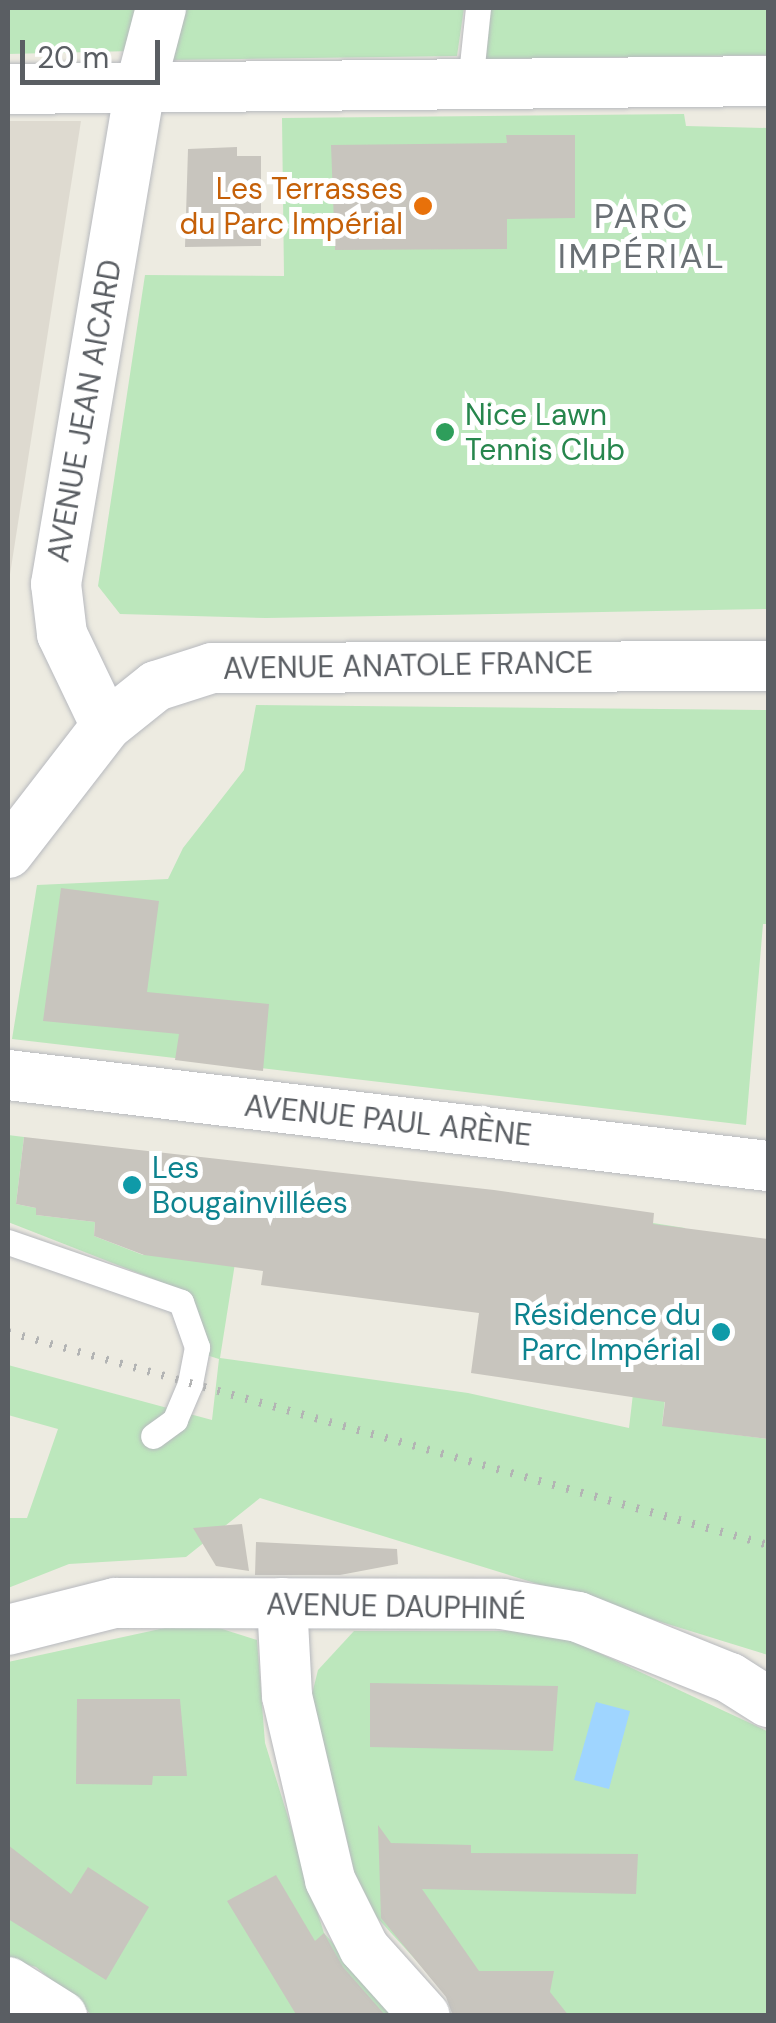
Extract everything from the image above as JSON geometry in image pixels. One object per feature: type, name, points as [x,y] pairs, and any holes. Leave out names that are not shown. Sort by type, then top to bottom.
[{"type":"street","name":"AVENUE JEAN AICARD","points":[[106,726],[62,634],[56,584],[140,88],[161,8]]},
{"type":"street","points":[[8,89],[768,81]]},
{"type":"street","name":"AVENUE ANATOLE FRANCE","points":[[8,853],[106,726],[156,686],[244,664],[768,666]]},
{"type":"street","name":"AVENUE PAUL ARÈNE","points":[[8,1074],[768,1166]]},
{"type":"street","name":"AVENUE DAUPHINÉ","points":[[8,1630],[114,1603],[502,1604],[578,1616],[730,1678],[768,1702]]},
{"type":"street","points":[[282,1603],[290,1713],[330,1880],[364,1948],[426,2016]]},
{"type":"street","points":[[8,1982],[62,2016]]},
{"type":"lane","points":[[470,84],[478,8]]},
{"type":"lane","points":[[8,1242],[182,1302],[197,1347],[190,1384],[175,1420],[153,1436]]},
{"type":"shaded area","points":[[8,121],[81,121],[8,587]]},
{"type":"green space","points":[[8,8],[139,8],[132,51],[8,54]]},
{"type":"green space","points":[[178,8],[464,8],[457,56],[169,60]]},
{"type":"green space","points":[[491,8],[768,8],[768,55],[484,59]]},
{"type":"green space","name":"Nice Lawn Tennis Club","points":[[684,114],[686,126],[768,128],[768,609],[266,618],[120,614],[98,586],[145,275],[284,276],[282,118]]},
{"type":"green space","points":[[256,705],[768,710],[768,924],[763,924],[746,1125],[12,1039],[37,885],[168,879],[183,848],[244,770]]},
{"type":"green space","points":[[8,1135],[24,1137],[16,1204],[36,1208],[36,1215],[95,1222],[94,1236],[143,1255],[242,1219],[220,1358],[468,1393],[629,1428],[653,1223],[685,1228],[662,1425],[768,1439],[768,1655],[260,1498],[186,1557],[69,1564],[8,1588],[8,1518],[27,1518],[58,1429],[8,1415],[8,1365],[212,1420],[219,1359],[203,1354],[189,1293],[8,1222]]},
{"type":"green space","points":[[197,1621],[257,1640],[265,1743],[324,1933],[396,2015],[92,2015],[36,1967],[8,1959],[8,1662]]},
{"type":"green space","points":[[354,1631],[552,1631],[767,1731],[768,2015],[466,2015],[361,1900],[312,1694],[318,1670]]},
{"type":"water","points":[[596,1702],[630,1711],[609,1789],[574,1780]]},
{"type":"building","points":[[506,135],[575,135],[575,218],[507,219],[507,249],[335,250],[331,145],[507,143]]},
{"type":"building","points":[[237,147],[237,156],[261,156],[261,246],[185,247],[188,149]]},
{"type":"building","points":[[61,888],[159,901],[147,992],[269,1004],[263,1071],[175,1060],[179,1034],[43,1021]]},
{"type":"building","points":[[24,1137],[494,1190],[654,1213],[653,1224],[768,1239],[768,1439],[662,1426],[665,1402],[471,1373],[479,1313],[261,1285],[263,1271],[144,1255],[94,1236],[95,1222],[36,1215],[36,1208],[16,1204]]},
{"type":"building","points":[[242,1524],[249,1571],[216,1566],[193,1528]]},
{"type":"building","points":[[256,1542],[397,1549],[398,1564],[340,1575],[255,1575]]},
{"type":"building","points":[[370,1683],[558,1686],[553,1751],[370,1747]]},
{"type":"building","points":[[77,1699],[180,1699],[187,1776],[153,1776],[152,1785],[76,1784]]},
{"type":"building","points":[[378,1825],[391,1843],[471,1845],[471,1853],[638,1854],[636,1894],[422,1889],[479,1971],[554,1971],[550,1992],[569,2016],[453,2016],[446,1997],[381,1918]]},
{"type":"building","points":[[8,1845],[71,1894],[88,1867],[149,1907],[106,1980],[8,1919]]},
{"type":"building","points":[[276,1875],[315,1941],[324,1933],[343,1967],[386,2016],[297,2016],[227,1901]]},
{"type":"railway","points":[[8,1332],[768,1545]]},
{"type":"place","name":"Les Terrasses du Parc Impérial","points":[[423,206]]},
{"type":"place","name":"Nice Lawn Tennis Club","points":[[445,432]]},
{"type":"place","name":"Les Bougainvillées","points":[[132,1185]]},
{"type":"place","name":"Résidence du Parc Impérial","points":[[721,1332]]},
{"type":"district","name":"PARC IMPÉRIAL","points":[[642,236]]}]
